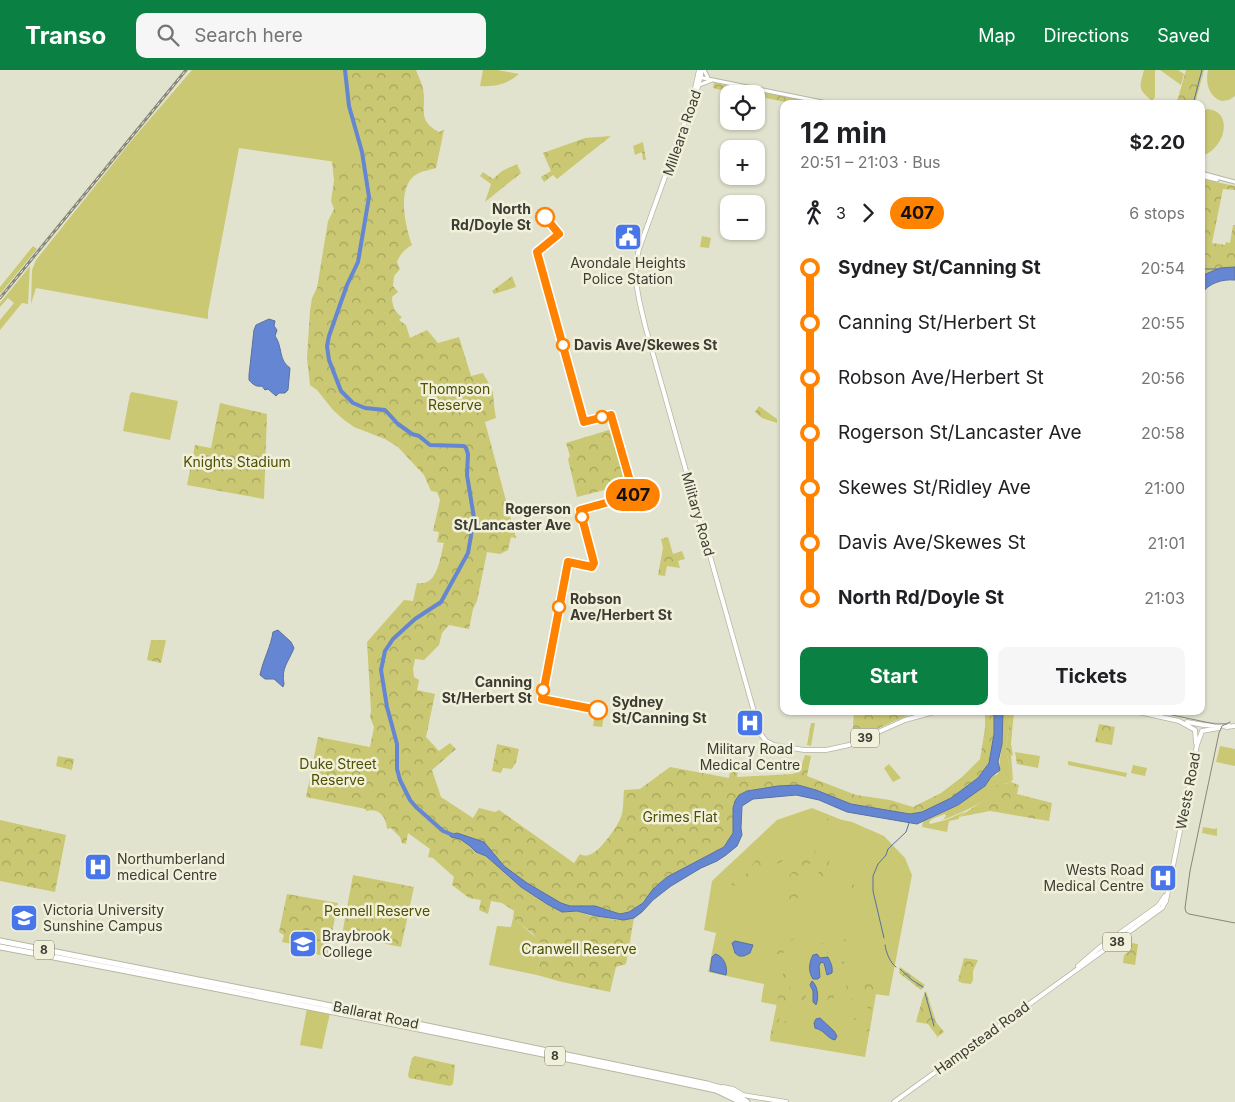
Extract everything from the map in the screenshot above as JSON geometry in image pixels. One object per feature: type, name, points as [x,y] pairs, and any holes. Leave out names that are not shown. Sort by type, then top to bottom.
[{"type":"highway","name":"Ballarat Road","points":[[0,942],[321,1004],[715,1086],[748,1102]]},
{"type":"highway","name":"Ballarat Road","points":[[0,947],[259,998],[320,1008],[716,1090],[739,1098]]},
{"type":"main road","name":"Milleara Road","points":[[636,290],[635,275],[638,255],[702,70]]},
{"type":"main road","points":[[702,70],[711,80]]},
{"type":"main road","name":"Milleara Road","points":[[659,196],[691,113],[699,85],[699,77]]},
{"type":"main road","points":[[699,77],[812,100]]},
{"type":"main road","points":[[699,85],[711,80]]},
{"type":"main road","points":[[1205,175],[1235,183]]},
{"type":"main road","name":"Military Road","points":[[636,290],[740,665],[759,731],[763,738],[772,744],[796,749],[826,750],[849,745],[905,720],[923,715]]},
{"type":"main road","points":[[1154,715],[1199,725],[1235,726]]},
{"type":"main road","points":[[1169,718],[1201,731],[1229,726]]},
{"type":"main road","points":[[1195,730],[1196,726],[1199,725]]},
{"type":"main road","points":[[1199,725],[1202,727],[1201,731]]},
{"type":"main road","name":"Wests Road","points":[[1195,730],[1197,745]]},
{"type":"main road","name":"Wests Road","points":[[1162,908],[1166,901],[1201,731]]},
{"type":"main road","name":"Wests Road","points":[[1157,907],[1167,891]]},
{"type":"main road","points":[[1157,907],[1162,908]]},
{"type":"main road","name":"Hampstead Road","points":[[1070,974],[1091,954],[1157,907]]},
{"type":"main road","name":"Hampstead Road","points":[[894,1102],[1162,908]]},
{"type":"main road","points":[[739,1098],[786,1102]]},
{"type":"green space","points":[[192,70],[345,70],[349,106],[364,166],[239,148],[208,319],[36,288],[31,304],[32,270],[36,260],[132,140]]},
{"type":"green space","points":[[345,70],[416,70],[422,84],[424,114],[427,123],[439,132],[444,130],[436,168],[417,174],[406,187],[404,197],[405,217],[412,245],[403,252],[397,262],[400,269],[394,276],[393,286],[398,292],[392,297],[394,309],[402,317],[399,320],[406,325],[410,338],[427,330],[438,343],[459,337],[471,376],[483,373],[490,385],[493,393],[496,418],[485,422],[516,538],[511,537],[508,550],[500,554],[487,552],[469,629],[449,625],[442,633],[439,645],[424,660],[415,659],[414,677],[419,680],[417,690],[435,694],[426,737],[439,751],[450,743],[456,749],[432,770],[441,797],[473,818],[479,808],[495,812],[499,810],[574,863],[580,854],[590,855],[595,852],[613,832],[622,814],[624,790],[640,789],[670,767],[729,778],[735,761],[740,761],[737,777],[793,774],[800,770],[805,755],[811,756],[807,776],[856,795],[890,800],[913,807],[941,793],[962,777],[980,759],[985,715],[994,715],[994,734],[989,763],[978,778],[951,798],[922,812],[910,814],[851,804],[798,785],[747,791],[739,795],[733,805],[733,834],[724,847],[667,877],[653,889],[643,903],[629,912],[620,914],[595,906],[570,906],[561,903],[534,891],[462,836],[451,837],[460,839],[476,852],[486,856],[521,887],[547,904],[565,912],[577,911],[617,920],[634,918],[626,964],[616,967],[610,992],[537,975],[544,943],[540,942],[513,918],[514,911],[502,903],[491,901],[488,914],[479,910],[481,900],[469,898],[452,885],[454,877],[433,858],[428,857],[430,849],[408,833],[406,844],[402,843],[400,837],[391,828],[387,829],[385,820],[378,812],[306,797],[318,737],[370,747],[374,727],[370,717],[367,642],[404,600],[413,601],[417,583],[424,583],[434,576],[444,543],[437,542],[439,532],[433,531],[440,500],[437,492],[431,491],[424,475],[398,447],[385,439],[354,427],[343,419],[317,390],[310,385],[307,358],[310,311],[312,298],[317,288],[328,221],[334,209],[331,201],[334,181],[332,161],[364,165],[349,106]]},
{"type":"green space","points":[[483,70],[497,70],[519,74],[501,84],[480,86]]},
{"type":"green space","points":[[1144,70],[1155,70],[1155,97],[1153,100],[1142,91],[1141,81]]},
{"type":"green space","points":[[1160,70],[1178,70],[1184,74],[1181,85]]},
{"type":"green space","points":[[1186,70],[1204,70],[1196,100],[1178,100]]},
{"type":"green space","points":[[1208,70],[1235,70],[1235,96],[1229,100],[1222,101],[1214,96],[1209,89],[1207,80]]},
{"type":"green space","points":[[714,83],[724,85],[720,85],[720,90],[713,88]]},
{"type":"green space","points":[[765,93],[802,100],[780,100],[765,98]]},
{"type":"green space","points":[[1205,110],[1216,112],[1222,117],[1224,124],[1223,132],[1216,147],[1205,154]]},
{"type":"green space","points":[[611,136],[557,179],[553,175],[544,182],[541,177],[551,171],[543,153],[585,138]]},
{"type":"green space","points":[[643,142],[646,160],[643,160],[642,152],[635,155],[633,146]]},
{"type":"green space","points":[[517,164],[521,173],[485,202],[491,184],[480,176],[483,172],[493,179],[502,171]]},
{"type":"green space","points":[[1205,180],[1235,186],[1235,190],[1223,189],[1212,243],[1225,245],[1226,242],[1230,243],[1233,225],[1235,225],[1235,267],[1220,268],[1205,274]]},
{"type":"green space","points":[[702,236],[711,238],[709,248],[700,247]]},
{"type":"green space","points":[[33,246],[37,249],[0,294],[0,287]]},
{"type":"green space","points":[[30,266],[28,304],[22,303],[0,330],[0,320],[14,303],[8,298],[0,307],[0,303]]},
{"type":"green space","points":[[512,276],[516,287],[494,294],[492,291]]},
{"type":"green space","points":[[132,392],[178,401],[170,440],[123,431]]},
{"type":"green space","name":"Knights Stadium","points":[[220,403],[267,414],[264,499],[187,485],[195,445],[211,448]]},
{"type":"green space","points":[[759,406],[777,419],[777,423],[762,418],[755,412]]},
{"type":"green space","points":[[612,429],[628,484],[577,497],[566,443]]},
{"type":"green space","points":[[668,537],[673,554],[682,551],[685,559],[678,561],[680,568],[667,566],[665,576],[658,575],[663,548],[661,539]]},
{"type":"green space","points":[[151,640],[166,640],[161,663],[147,660]]},
{"type":"green space","points":[[595,715],[604,716],[602,727],[593,726]]},
{"type":"green space","points":[[854,715],[909,715],[906,716],[852,740]]},
{"type":"green space","points":[[1003,715],[1010,715],[1006,749],[1012,780],[1009,783],[1002,783],[986,799],[970,808],[943,820],[946,816],[945,814],[929,822],[930,824],[946,820],[966,811],[959,819],[949,821],[947,832],[922,827],[923,822],[958,805],[985,786],[991,777],[998,774],[1002,744]]},
{"type":"green space","points":[[1010,715],[1014,715],[1011,744],[1013,779],[1011,782],[1019,785],[1017,794],[1052,803],[1049,821],[990,811],[959,817],[987,798],[995,787],[1002,782],[1004,784],[1009,783],[1012,780],[1006,749]]},
{"type":"green space","points":[[811,723],[815,723],[811,746],[807,745]]},
{"type":"green space","points":[[1099,724],[1115,727],[1112,745],[1095,742]]},
{"type":"green space","points":[[497,744],[519,749],[512,769],[503,768],[501,773],[492,771]]},
{"type":"green space","points":[[1220,746],[1235,749],[1235,766],[1216,762]]},
{"type":"green space","points":[[1015,752],[1040,756],[1038,768],[1017,764]]},
{"type":"green space","points":[[58,756],[74,759],[72,770],[56,766]]},
{"type":"green space","points":[[1068,761],[1127,773],[1126,777],[1068,765]]},
{"type":"green space","points":[[889,764],[901,778],[893,782],[884,768]]},
{"type":"green space","points":[[1133,765],[1147,768],[1145,776],[1131,773]]},
{"type":"green space","points":[[812,808],[884,836],[905,858],[912,875],[889,996],[876,994],[865,1057],[770,1041],[777,1005],[761,1002],[764,984],[708,972],[716,933],[704,930],[712,881],[777,820]]},
{"type":"green space","points":[[820,818],[831,819],[831,826],[818,846],[810,864],[799,875],[790,879],[789,876],[808,856],[826,830],[824,824],[816,824],[797,848],[792,847],[795,837],[806,825]]},
{"type":"green space","points":[[0,820],[66,835],[55,892],[0,881]]},
{"type":"green space","points":[[1203,827],[1217,828],[1217,836],[1202,833]]},
{"type":"green space","points":[[783,852],[786,855],[783,861],[761,871],[756,868],[747,881],[730,887],[734,882],[743,877],[761,854],[766,857],[761,864],[763,865]]},
{"type":"green space","points":[[830,854],[828,867],[821,878],[822,886],[821,893],[819,893],[818,873],[823,869],[827,855]]},
{"type":"green space","points":[[856,872],[857,875],[853,884],[862,893],[860,894],[847,890]]},
{"type":"green space","name":"Pennell Reserve","points":[[353,875],[414,887],[401,947],[342,935]]},
{"type":"green space","points":[[800,891],[803,892],[802,896],[781,902],[782,899]]},
{"type":"green space","points":[[287,894],[338,903],[327,957],[316,954],[317,947],[304,945],[304,942],[299,941],[299,937],[293,936],[292,944],[282,942],[284,935],[279,932]]},
{"type":"green space","points":[[765,899],[778,900],[774,913],[768,913],[769,903]]},
{"type":"green space","points":[[513,918],[544,943],[537,975],[489,965],[497,926],[511,927]]},
{"type":"green space","points":[[828,928],[828,930],[806,940],[800,940],[801,937]]},
{"type":"green space","points":[[846,930],[844,968],[840,959]]},
{"type":"green space","points":[[835,933],[828,953],[824,954],[824,947],[820,945]]},
{"type":"green space","points":[[790,938],[798,938],[780,945],[779,948],[784,953],[772,955],[768,960],[768,956],[774,951],[776,943]]},
{"type":"green space","points":[[1132,943],[1138,944],[1135,965],[1123,963],[1124,955],[1131,950]]},
{"type":"green space","points":[[964,958],[978,960],[973,971],[971,984],[958,981]]},
{"type":"green space","points":[[783,959],[790,977],[790,990],[771,1039],[784,969]]},
{"type":"green space","points":[[861,959],[868,977],[876,989],[887,995],[876,994],[871,1003],[872,1017],[867,1043],[865,1042],[868,1020],[867,1002],[858,964]]},
{"type":"green space","points":[[900,967],[925,985],[921,990],[899,973]]},
{"type":"green space","points":[[843,972],[846,972],[852,989],[851,994],[855,1008],[856,1027]]},
{"type":"green space","points":[[832,988],[835,989],[833,1005],[836,1017],[828,1003],[828,995]]},
{"type":"green space","points":[[804,989],[806,994],[805,1003],[802,1011],[798,1011],[797,1007],[801,1000],[802,990]]},
{"type":"green space","points":[[926,991],[936,1022],[944,1032],[936,1038],[937,1036],[928,1024],[916,1022]]},
{"type":"green space","points":[[307,1008],[330,1013],[322,1049],[300,1045]]},
{"type":"green space","points":[[786,1018],[798,1023],[781,1031]]},
{"type":"green space","points":[[415,1056],[455,1065],[453,1084],[450,1086],[409,1078],[412,1058]]},
{"type":"water","points":[[1235,267],[1235,280],[1216,282],[1205,290],[1205,274],[1220,268]]},
{"type":"water","points":[[269,319],[275,321],[274,326],[277,330],[275,336],[282,357],[290,368],[288,390],[276,396],[268,389],[265,390],[262,386],[255,385],[249,380],[254,330],[256,325]]},
{"type":"water","points":[[278,630],[291,642],[294,648],[284,670],[283,687],[274,679],[265,679],[260,675],[273,632]]},
{"type":"water","points":[[994,715],[1003,715],[1002,744],[998,762],[1000,770],[991,777],[985,786],[958,805],[917,824],[847,812],[819,800],[796,795],[753,799],[742,806],[742,835],[737,846],[717,861],[671,886],[634,918],[624,920],[577,911],[562,912],[521,887],[486,856],[476,852],[460,839],[449,835],[457,833],[484,842],[504,866],[527,883],[561,903],[570,906],[595,906],[620,914],[629,912],[643,903],[653,889],[667,877],[724,847],[733,833],[733,808],[735,801],[739,795],[747,791],[798,785],[851,804],[910,814],[922,812],[951,798],[978,778],[989,763],[994,734]]},
{"type":"water","points":[[735,941],[753,945],[750,953],[739,956],[735,953],[732,943]]},
{"type":"water","points":[[715,954],[725,962],[726,975],[710,971],[712,957]]},
{"type":"water","points":[[817,954],[820,958],[828,957],[832,966],[832,973],[827,975],[824,963],[821,962],[819,966],[820,977],[813,979],[810,973],[810,964],[813,955]]},
{"type":"water","points":[[812,981],[816,986],[817,992],[816,1005],[813,1002],[813,991],[810,985]]},
{"type":"water","points":[[820,1018],[834,1031],[837,1036],[835,1040],[815,1028],[814,1023],[816,1019]]},
{"type":"waterway","points":[[345,70],[349,106],[362,152],[369,197],[358,262],[347,285],[329,336],[327,346],[329,360],[341,391],[353,403],[365,408],[385,410],[398,424],[430,445],[464,446],[468,454],[467,475],[474,518],[468,553],[441,602],[415,619],[393,639],[385,651],[381,670],[387,707],[397,744],[397,769],[400,780],[410,800],[416,807],[443,831],[453,835]]},
{"type":"waterway","points":[[1194,100],[1202,70]]},
{"type":"waterway","points":[[1205,269],[1218,269]]},
{"type":"waterway","points":[[884,938],[873,891],[873,876],[888,849],[906,832],[909,823]]},
{"type":"waterway","points":[[885,945],[886,951],[896,967]]},
{"type":"waterway","points":[[900,969],[923,987]]},
{"type":"waterway","points":[[925,993],[934,1026]]},
{"type":"tram line","points":[[1172,715],[1215,724],[1227,724]]},
{"type":"tram line","points":[[1230,722],[1222,726],[1219,733],[1190,871],[1185,908],[1189,914],[1235,923]]},
{"type":"railway","points":[[0,298],[186,70]]},
{"type":"bus line","name":"407","points":[[545,217],[559,234],[537,252],[584,422],[611,415],[634,495],[580,510],[594,563],[592,567],[568,562],[542,699],[598,710]]},
{"type":"place","name":"North Rd/Doyle St","points":[[545,217]]},
{"type":"place","name":"Avondale Heights Police Station","points":[[628,237]]},
{"type":"place","name":"Davis Ave/Skewes St","points":[[563,345]]},
{"type":"place","name":"Rogerson St/Lancaster Ave","points":[[582,517]]},
{"type":"place","name":"Robson Ave/Herbert St","points":[[559,607]]},
{"type":"place","name":"Canning St/Herbert St","points":[[543,690]]},
{"type":"place","name":"Sydney St/Canning St","points":[[598,710]]},
{"type":"place","name":"Military Road Medical Centre","points":[[750,723]]},
{"type":"place","name":"Northumberland medical Centre","points":[[98,867]]},
{"type":"place","name":"Wests Road Medical Centre","points":[[1163,878]]},
{"type":"place","name":"Victoria University Sunshine Campus","points":[[24,918]]},
{"type":"place","name":"Braybrook College","points":[[303,944]]},
{"type":"park label","name":"Thompson Reserve","points":[[455,398]]},
{"type":"park label","name":"Duke Street Reserve","points":[[338,772]]},
{"type":"park label","name":"Grimes Flat","points":[[680,817]]},
{"type":"park label","name":"Cranwell Reserve","points":[[579,949]]}]
